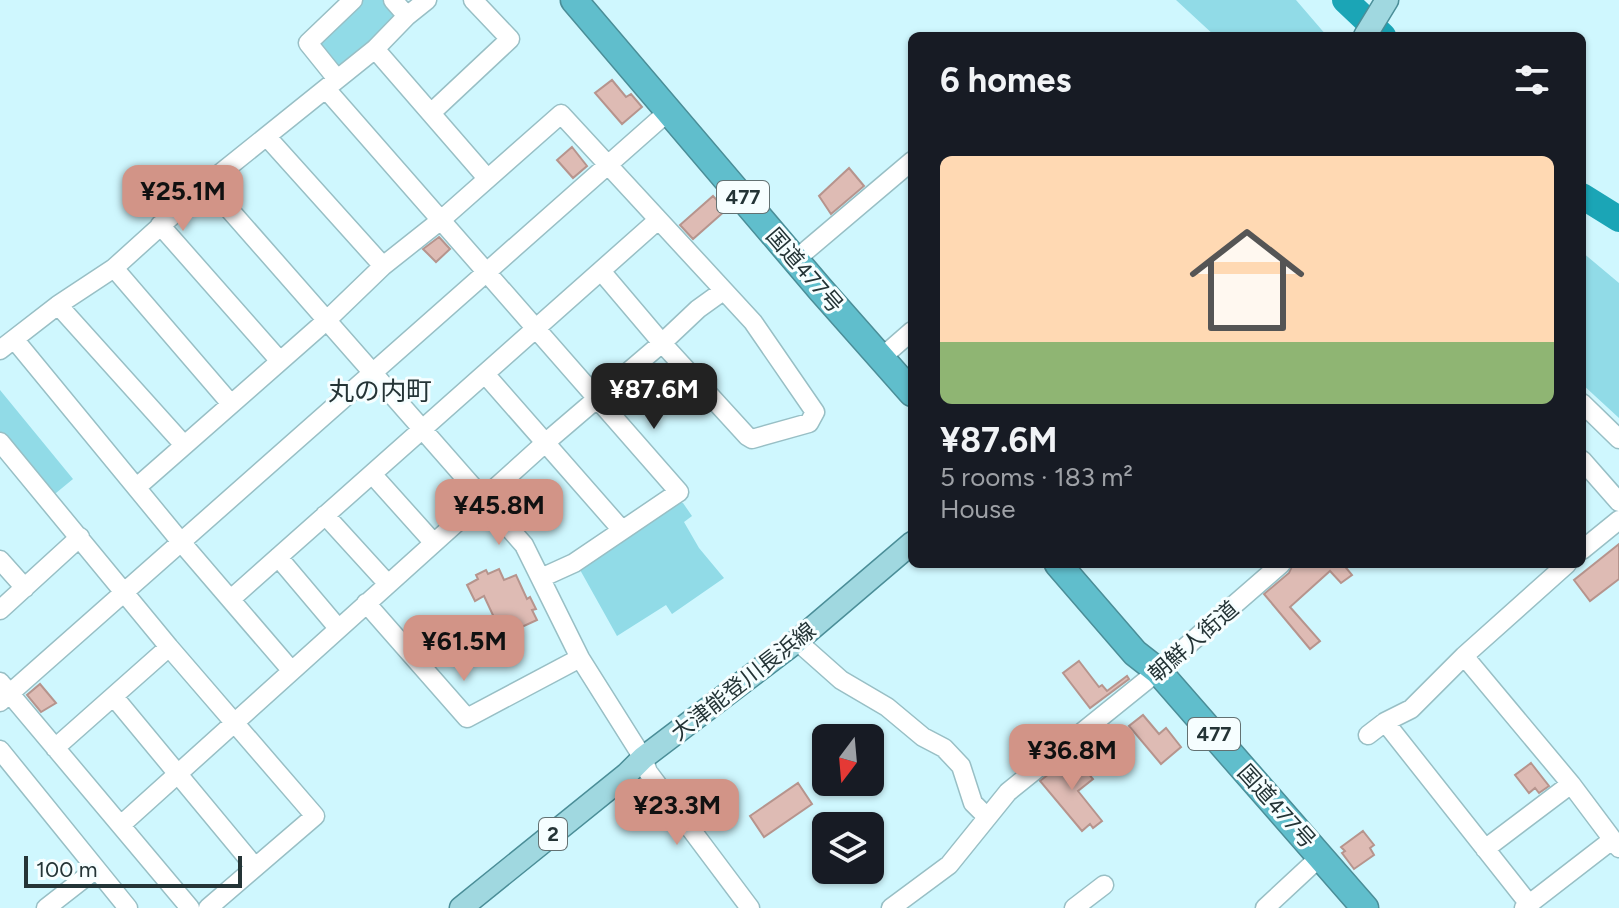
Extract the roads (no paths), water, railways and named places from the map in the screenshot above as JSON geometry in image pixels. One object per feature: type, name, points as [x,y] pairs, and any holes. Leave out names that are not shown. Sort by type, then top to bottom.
[{"type":"highway","name":"国道477号","points":[[574,0],[908,388]]},
{"type":"highway","name":"国道477号","points":[[1061,568],[1135,653],[1158,671],[1365,908]]},
{"type":"main road","points":[[1367,32],[1387,0]]},
{"type":"main road","name":"大津能登川長浜線","points":[[461,908],[643,758],[797,641],[908,546]]},
{"type":"street","points":[[353,0],[308,43],[332,84],[441,220],[679,492],[574,563],[541,578]]},
{"type":"street","points":[[393,0],[407,16]]},
{"type":"street","points":[[291,670],[137,487],[7,344],[114,268],[207,184],[375,49],[427,0]]},
{"type":"street","points":[[431,113],[510,39],[473,0]]},
{"type":"street","points":[[375,49],[487,178]]},
{"type":"street","points":[[190,908],[55,748],[3,692],[124,593],[670,110]]},
{"type":"street","points":[[137,487],[327,320],[383,266],[441,220],[561,114],[753,322],[815,412],[809,423],[752,439],[662,343],[601,271]]},
{"type":"street","points":[[267,137],[383,266]]},
{"type":"street","points":[[795,260],[908,164]]},
{"type":"street","points":[[207,184],[524,545],[580,658],[643,758],[648,772],[750,908]]},
{"type":"street","points":[[231,599],[658,220]]},
{"type":"street","points":[[160,225],[279,360]]},
{"type":"street","points":[[114,268],[231,404]]},
{"type":"street","points":[[121,825],[433,542],[698,309],[723,291]]},
{"type":"street","points":[[58,305],[184,445]]},
{"type":"street","points":[[881,358],[908,334]]},
{"type":"street","points":[[485,374],[621,529]]},
{"type":"street","points":[[1586,407],[1619,439]]},
{"type":"street","points":[[0,442],[169,647],[315,816],[208,908]]},
{"type":"street","points":[[1586,465],[1619,502]]},
{"type":"street","points":[[372,474],[433,542]]},
{"type":"street","points":[[325,515],[387,583]]},
{"type":"street","points":[[1586,547],[1619,520]]},
{"type":"street","points":[[0,610],[80,537]]},
{"type":"street","points":[[278,557],[338,628]]},
{"type":"street","points":[[0,560],[25,588]]},
{"type":"street","name":"朝鮮人街道","points":[[891,908],[949,865],[1008,792],[1158,671],[1276,568]]},
{"type":"street","points":[[1368,735],[1411,709],[1464,656],[1563,568]]},
{"type":"street","points":[[366,603],[467,718],[580,658]]},
{"type":"street","points":[[797,641],[841,680],[887,707],[923,737],[944,748],[961,766],[973,803],[987,817]]},
{"type":"street","points":[[55,748],[169,647]]},
{"type":"street","points":[[1385,722],[1527,906],[1616,844],[1571,784],[1464,656]]},
{"type":"street","points":[[114,697],[255,867]]},
{"type":"street","points":[[0,750],[128,908]]},
{"type":"street","points":[[1485,849],[1571,784]]},
{"type":"street","points":[[1274,905],[1321,856]]},
{"type":"street","points":[[46,908],[96,869]]},
{"type":"street","points":[[1074,908],[1104,885]]},
{"type":"waterway","points":[[1345,0],[1379,32]]},
{"type":"waterway","points":[[1586,198],[1619,219]]},
{"type":"district","name":"丸の内町","points":[[380,391]]}]
